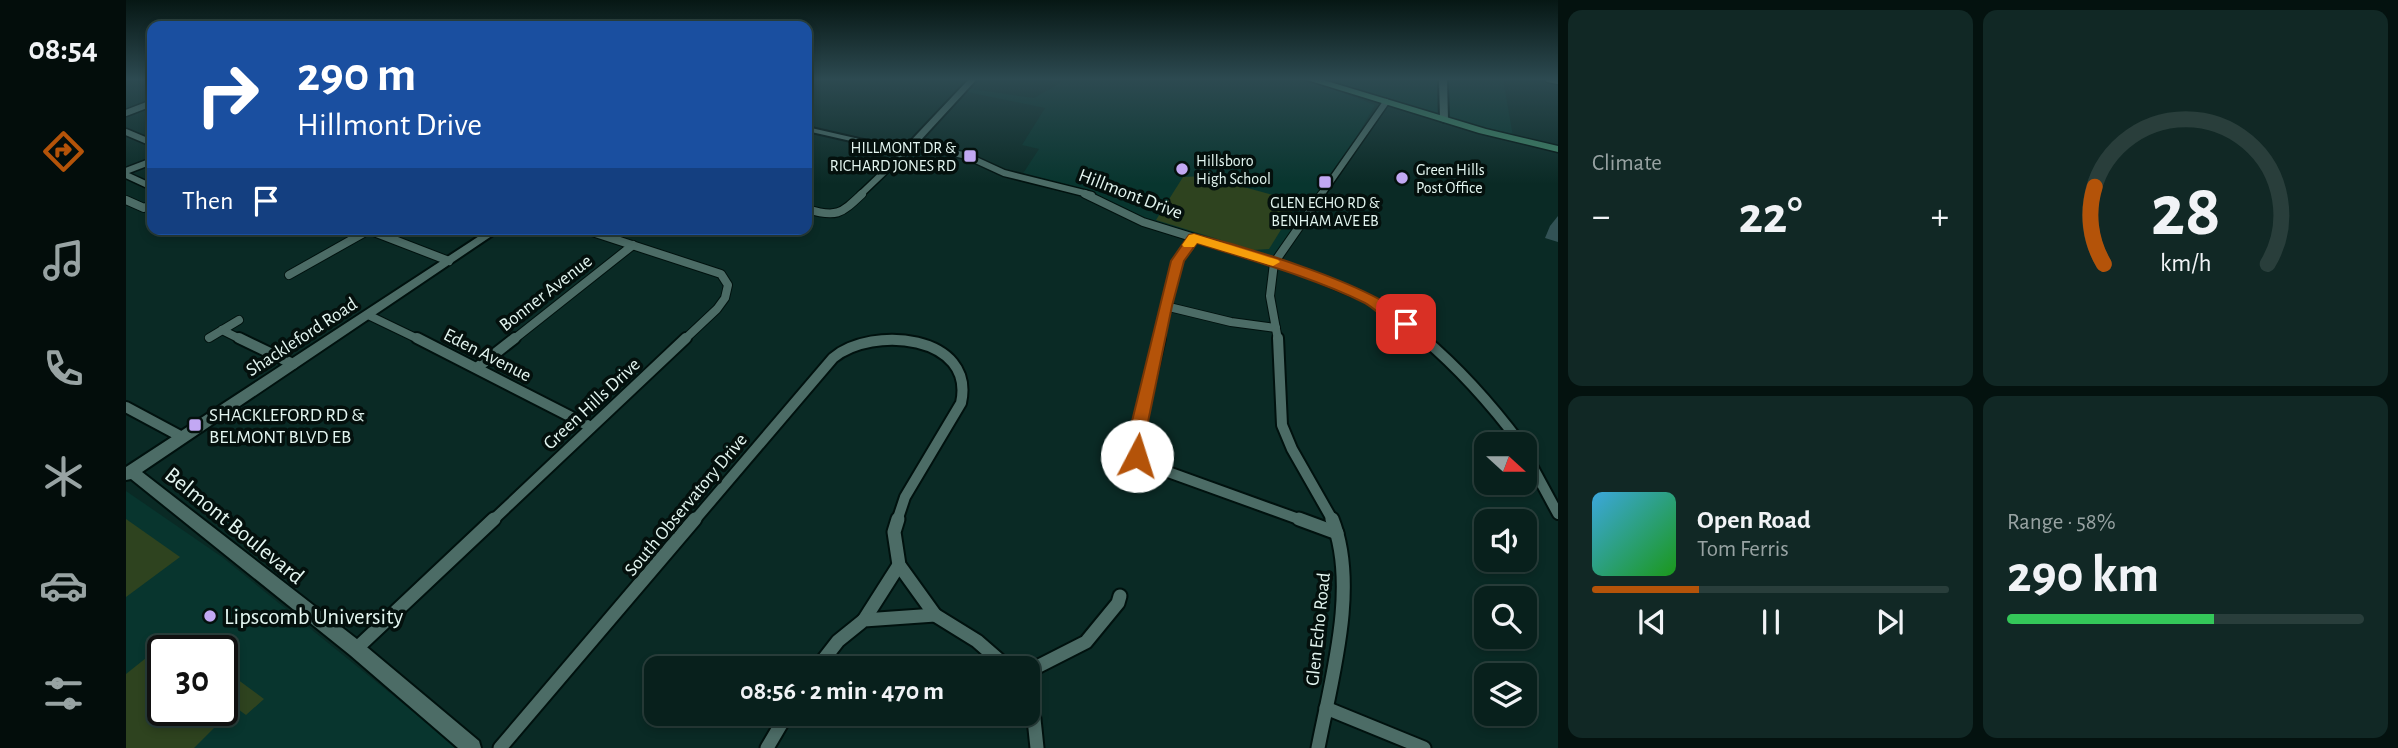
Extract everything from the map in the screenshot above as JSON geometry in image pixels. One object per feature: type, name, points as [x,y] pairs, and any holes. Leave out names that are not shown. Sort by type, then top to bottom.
[{"type":"main road","points":[[1424,114],[1558,149]]},
{"type":"street","points":[[812,210],[827,215],[843,212],[941,114]]},
{"type":"street","name":"Glen Echo Road","points":[[1318,748],[1339,618],[1342,568],[1337,533],[1282,424],[1279,404],[1281,354],[1268,294],[1269,276],[1274,263],[1378,114]]},
{"type":"street","points":[[1444,114],[1444,120]]},
{"type":"street","points":[[812,130],[905,152]]},
{"type":"street","points":[[126,132],[147,141]]},
{"type":"street","name":"Hillmont Drive","points":[[914,144],[967,156],[1004,173],[1091,194],[1143,222],[1274,263],[1372,301],[1406,324],[1452,362],[1485,396],[1512,432]]},
{"type":"street","points":[[126,171],[147,161]]},
{"type":"street","points":[[126,171],[147,184]]},
{"type":"street","points":[[126,200],[144,208],[147,206]]},
{"type":"street","points":[[289,275],[358,235]]},
{"type":"street","points":[[380,235],[449,261]]},
{"type":"street","name":"Shackleford Road","points":[[129,473],[488,235]]},
{"type":"street","name":"Green Hills Drive","points":[[356,649],[717,309],[728,285],[721,274],[602,235]]},
{"type":"street","points":[[1194,238],[1177,261],[1165,306],[1135,446],[1137,456],[1146,464],[1337,533]]},
{"type":"street","name":"Bonner Avenue","points":[[478,367],[633,245]]},
{"type":"street","points":[[1165,306],[1231,322],[1276,328]]},
{"type":"street","name":"Eden Avenue","points":[[368,315],[478,367],[590,428]]},
{"type":"street","points":[[209,338],[239,320]]},
{"type":"street","points":[[222,330],[293,364]]},
{"type":"street","name":"South Observatory Drive","points":[[500,748],[832,358],[849,346],[879,339],[909,341],[934,348],[949,359],[964,389],[961,403],[905,497],[894,532],[899,565]]},
{"type":"street","name":"Belmont Boulevard","points":[[126,407],[182,437]]},
{"type":"street","name":"Belmont Boulevard","points":[[129,473],[356,649],[472,748]]},
{"type":"street","points":[[1537,475],[1558,514]]},
{"type":"street","points":[[826,656],[838,641],[864,621],[899,565],[935,615],[977,641],[994,656]]},
{"type":"street","points":[[1040,665],[1086,642],[1118,603],[1120,596]]},
{"type":"street","points":[[864,621],[935,615]]},
{"type":"street","points":[[1326,708],[1424,748]]},
{"type":"street","points":[[767,748],[781,726]]},
{"type":"street","points":[[1033,726],[1037,743]]},
{"type":"shaded area","name":"Hillsboro High School","points":[[1041,114],[1370,114],[1274,263],[1156,226],[1100,200],[1020,178],[1039,149],[1022,145]]},
{"type":"shaded area","points":[[1435,114],[1509,114],[1513,136]]},
{"type":"shaded area","points":[[1204,176],[1298,202],[1269,249],[1253,250],[1156,220],[1183,177]]},
{"type":"shaded area","name":"Lipscomb University","points":[[126,491],[222,557],[458,748],[126,748]]},
{"type":"shaded area","points":[[126,519],[180,557],[126,597]]},
{"type":"shaded area","points":[[147,657],[147,726],[216,726],[194,748],[126,748],[126,674]]},
{"type":"shaded area","points":[[238,680],[264,699],[246,715],[238,709]]},
{"type":"slow traffic","points":[[1189,245],[1194,238],[1273,262]]},
{"type":"place","name":"HILLMONT DR & RICHARD JONES RD","points":[[970,156]]},
{"type":"place","name":"Hillsboro High School","points":[[1182,169]]},
{"type":"place","name":"Green Hills Post Office","points":[[1402,178]]},
{"type":"place","name":"GLEN ECHO RD & BENHAM AVE EB","points":[[1325,182]]},
{"type":"place","name":"SHACKLEFORD RD & BELMONT BLVD EB","points":[[195,425]]},
{"type":"place","name":"Lipscomb University","points":[[210,616]]},
{"type":"route","points":[[1137,456],[1135,446],[1165,306],[1177,261],[1194,238],[1298,270],[1336,285],[1372,301],[1406,324]]}]
